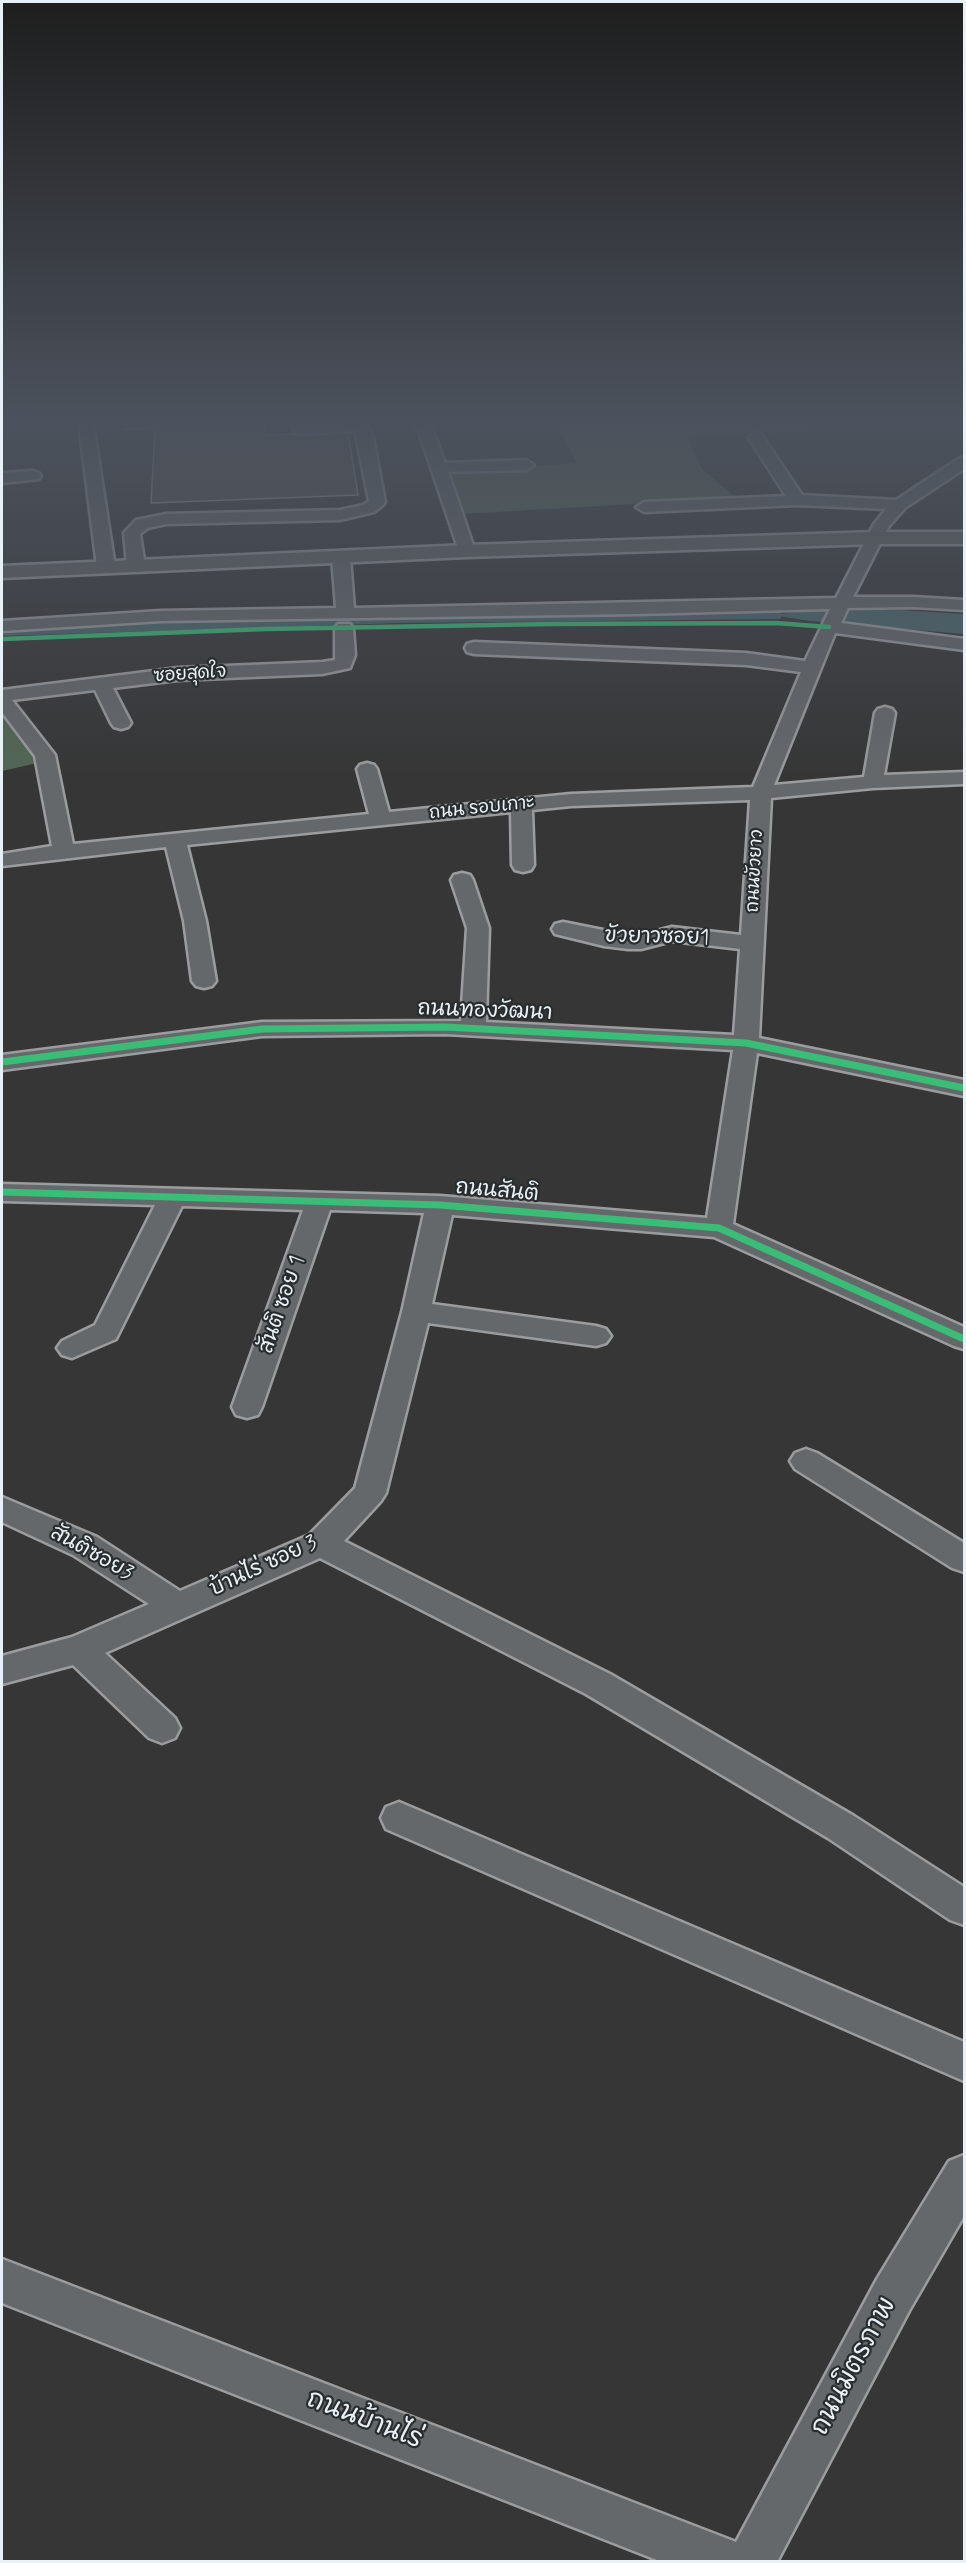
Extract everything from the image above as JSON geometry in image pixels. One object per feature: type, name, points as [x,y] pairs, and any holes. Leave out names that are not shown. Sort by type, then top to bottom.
[{"type":"main road","points":[[2,572],[467,551],[731,543]]},
{"type":"street","points":[[103,543],[106,567]]},
{"type":"street","points":[[133,543],[136,566]]},
{"type":"street","points":[[464,543],[467,551]]},
{"type":"street","name":"ถนนขัวยาว","points":[[719,1228],[746,1043],[761,793],[829,627],[873,543]]},
{"type":"street","points":[[341,557],[345,621]]},
{"type":"street","points":[[2,626],[161,616],[345,621],[840,603],[913,602],[964,605]]},
{"type":"street","name":"ซอยสุดใจ","points":[[2,698],[178,674],[322,668],[343,664],[346,655],[345,621]]},
{"type":"street","points":[[829,627],[964,645]]},
{"type":"street","points":[[474,648],[746,659],[813,668]]},
{"type":"street","points":[[100,684],[121,723]]},
{"type":"street","points":[[2,698],[45,755],[64,851]]},
{"type":"street","points":[[873,782],[885,712]]},
{"type":"street","points":[[367,769],[381,820]]},
{"type":"street","name":"ถนน รอบเกาะ","points":[[2,860],[64,851],[571,800],[761,793],[873,782],[964,778]]},
{"type":"street","points":[[522,805],[523,865]]},
{"type":"street","points":[[175,840],[195,921],[204,981]]},
{"type":"street","points":[[462,880],[478,928],[473,1028]]},
{"type":"street","name":"ขัวยาวซอย1","points":[[563,928],[604,939],[628,942],[641,942],[672,934],[752,943]]},
{"type":"street","name":"ถนนทองวัฒนา","points":[[2,1062],[262,1029],[473,1028],[746,1043],[964,1089]]},
{"type":"street","name":"ถนนสันติ","points":[[2,1192],[440,1205],[719,1228],[964,1339]]},
{"type":"street","points":[[72,1348],[106,1332],[173,1196]]},
{"type":"street","name":"สันติ ซอย 1","points":[[247,1407],[318,1202]]},
{"type":"street","name":"บ้านไร่ ซอย 3","points":[[2,1670],[79,1649],[321,1544],[369,1493],[416,1312],[440,1205]]},
{"type":"street","points":[[416,1312],[596,1336]]},
{"type":"street","points":[[806,1461],[964,1559]]},
{"type":"street","name":"สันติซอย3","points":[[2,1509],[84,1546],[178,1606]]},
{"type":"street","points":[[321,1544],[598,1684],[841,1827],[964,1908]]},
{"type":"street","points":[[79,1649],[162,1728]]},
{"type":"street","points":[[399,1818],[964,2062]]},
{"type":"street","name":"ถนนมิตรภาพ","points":[[751,2562],[893,2295],[964,2176]]},
{"type":"street","name":"ถนนบ้านไร่","points":[[2,2281],[726,2562]]},
{"type":"green space","points":[[2,706],[46,761],[2,771]]},
{"type":"water","points":[[809,610],[900,610],[964,614],[964,634],[810,621],[773,615]]},
{"type":"waterway","points":[[2,630],[401,617],[773,615]]},
{"type":"cycle path","points":[[2,639],[266,629],[549,624],[776,623],[829,627]]},
{"type":"cycle path","points":[[2,1062],[262,1029],[445,1027],[746,1043],[964,1088]]},
{"type":"cycle path","points":[[2,1192],[440,1205],[719,1228],[964,1339]]}]
